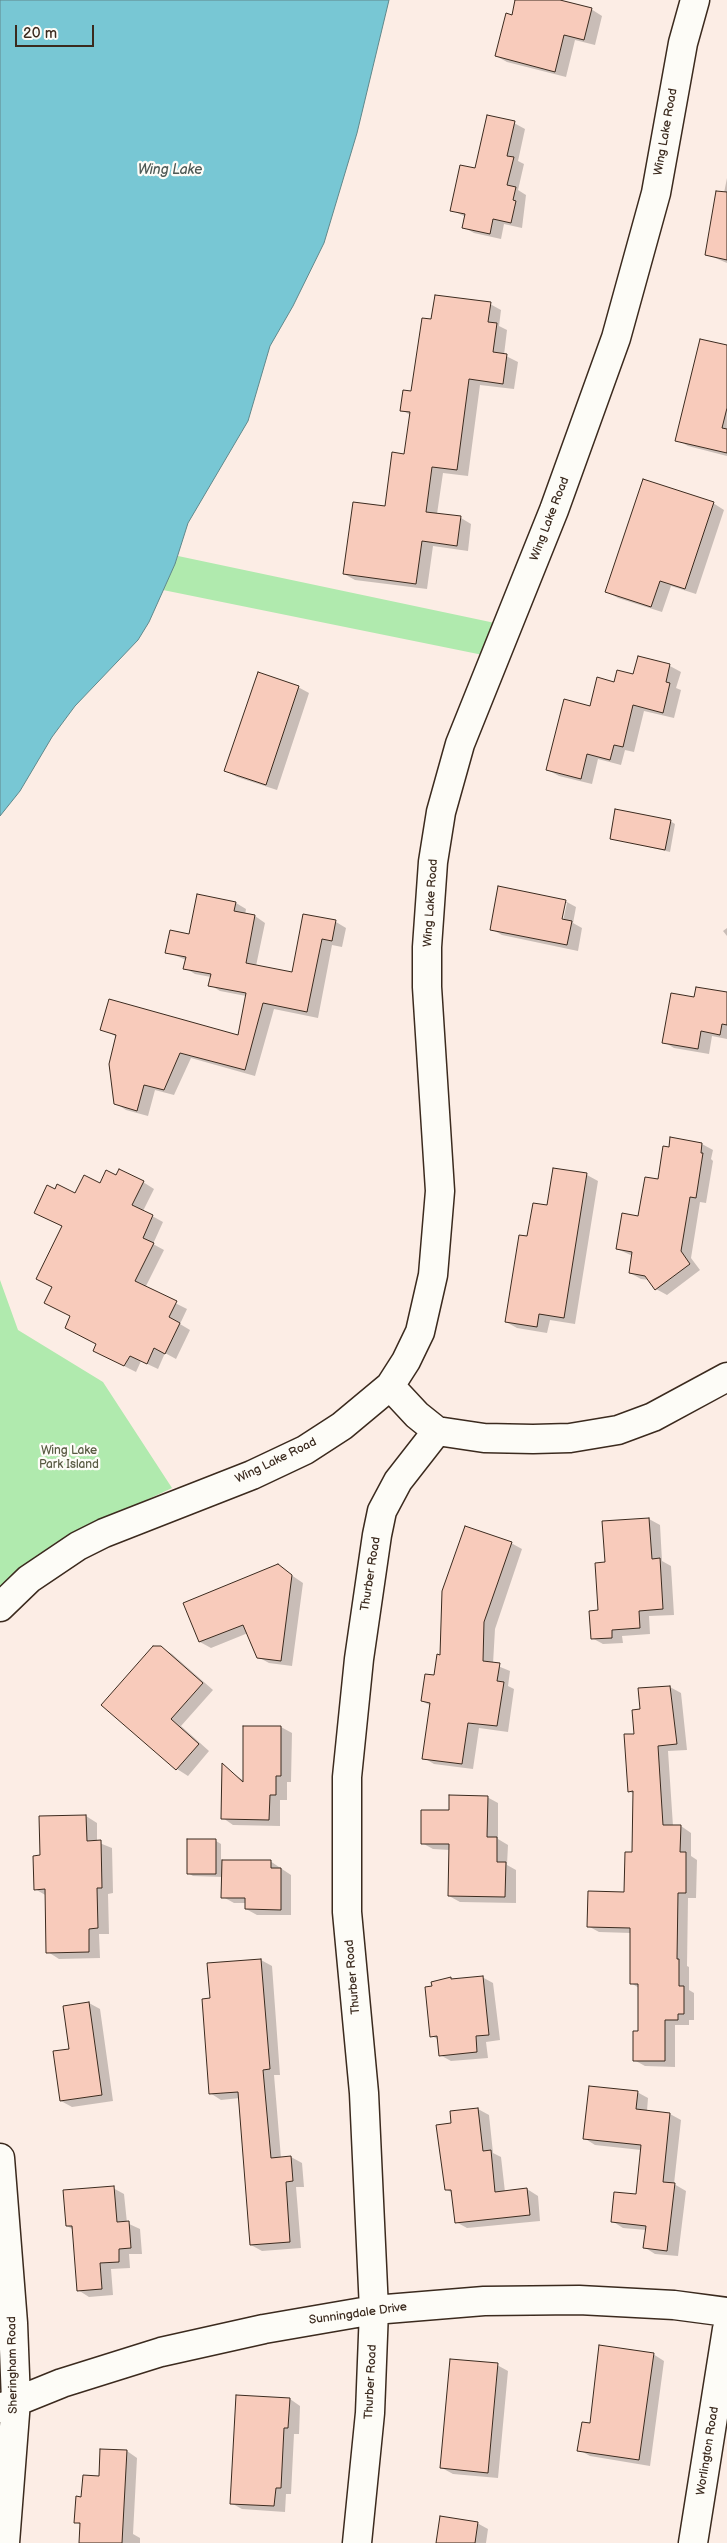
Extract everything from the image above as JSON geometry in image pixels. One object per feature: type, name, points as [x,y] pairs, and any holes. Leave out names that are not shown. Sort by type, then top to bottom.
[{"type":"street","name":"Wing Lake Road","points":[[0,1607],[29,1580],[78,1546],[104,1533],[196,1498],[305,1450],[342,1426],[390,1386],[406,1361],[420,1332],[433,1275],[438,1234],[439,1173],[427,987],[427,947],[433,862],[441,812],[460,744],[554,510],[616,338],[656,193],[683,43],[694,0]]},
{"type":"street","points":[[390,1386],[418,1415],[437,1431],[484,1438],[534,1439],[594,1435],[618,1430],[653,1417],[727,1376]]},
{"type":"street","name":"Thurber Road","points":[[357,2543],[370,2412],[374,2310],[364,2093],[347,1912],[347,1777],[364,1622],[382,1512],[389,1495],[403,1473],[437,1431]]},
{"type":"street","name":"Sheringham Road","points":[[0,2158],[13,2323],[8,2404],[5,2543]]},
{"type":"street","name":"Sunningdale Drive","points":[[8,2404],[110,2367],[161,2352],[254,2331],[374,2310],[484,2301],[579,2300],[657,2304],[727,2312]]},
{"type":"street","name":"Worlington Road","points":[[693,2543],[727,2329]]},
{"type":"green space","points":[[178,556],[495,623],[483,655],[163,590]]},
{"type":"green space","name":"Wing Lake Park Island","points":[[0,1280],[18,1330],[103,1382],[172,1488],[55,1543],[0,1597]]},
{"type":"water","name":"Wing Lake","points":[[0,0],[389,0],[357,133],[324,243],[293,306],[270,346],[248,421],[188,523],[175,564],[149,622],[138,640],[75,706],[52,737],[20,791],[0,816]]},
{"type":"building","points":[[515,0],[560,0],[592,8],[584,40],[564,35],[555,72],[495,56],[506,13],[512,15]]},
{"type":"building","points":[[487,115],[515,121],[507,156],[514,157],[507,185],[516,187],[513,200],[516,201],[511,223],[493,219],[490,234],[462,228],[465,214],[450,211],[460,165],[475,168]]},
{"type":"building","points":[[716,191],[727,192],[727,260],[705,255]]},
{"type":"building","points":[[435,295],[491,302],[488,322],[497,323],[493,352],[507,354],[503,384],[469,379],[457,470],[432,467],[426,512],[461,516],[457,546],[422,541],[416,584],[343,574],[353,502],[385,506],[392,452],[404,454],[410,412],[400,411],[403,390],[411,391],[422,318],[431,319]]},
{"type":"building","points":[[700,339],[727,345],[727,408],[722,428],[727,429],[727,453],[675,441]]},
{"type":"building","points":[[643,479],[714,502],[685,589],[660,581],[651,607],[605,592]]},
{"type":"building","points":[[638,656],[670,664],[666,682],[670,683],[663,713],[633,705],[623,747],[614,745],[610,760],[587,754],[581,779],[546,770],[564,699],[590,706],[597,677],[614,682],[617,670],[633,674]]},
{"type":"building","points":[[258,672],[299,686],[266,785],[224,771]]},
{"type":"building","points":[[615,809],[671,820],[665,850],[610,839]]},
{"type":"building","points":[[498,886],[566,900],[562,919],[572,921],[567,945],[490,930]]},
{"type":"building","points":[[197,894],[236,902],[234,911],[255,915],[246,963],[292,972],[303,914],[336,920],[332,941],[322,939],[307,1012],[263,1003],[245,1070],[180,1053],[164,1090],[144,1085],[137,1111],[114,1104],[109,1064],[116,1035],[100,1030],[109,999],[238,1035],[246,993],[208,986],[211,974],[183,969],[186,957],[165,953],[170,930],[189,934]]},
{"type":"building","points":[[696,987],[727,992],[727,1025],[722,1024],[720,1035],[701,1031],[698,1049],[662,1043],[671,993],[694,997]]},
{"type":"building","points":[[670,1137],[702,1143],[701,1153],[703,1153],[696,1198],[690,1197],[681,1251],[690,1264],[655,1290],[645,1276],[629,1273],[632,1252],[616,1249],[622,1213],[638,1216],[645,1177],[658,1179],[663,1146],[669,1147]]},
{"type":"building","points":[[553,1168],[587,1173],[564,1318],[539,1314],[537,1327],[505,1322],[519,1235],[527,1236],[533,1203],[547,1205]]},
{"type":"building","points":[[119,1169],[144,1181],[132,1205],[153,1215],[143,1238],[154,1243],[135,1281],[177,1301],[169,1317],[180,1323],[165,1354],[154,1348],[147,1364],[130,1356],[124,1366],[93,1351],[96,1344],[65,1328],[70,1316],[44,1303],[52,1287],[36,1279],[62,1226],[34,1213],[47,1185],[55,1189],[57,1184],[75,1193],[84,1175],[100,1183],[106,1170],[116,1175]]},
{"type":"building","points":[[649,1518],[652,1559],[660,1558],[663,1609],[639,1611],[640,1628],[612,1630],[612,1638],[591,1639],[589,1611],[598,1610],[595,1563],[605,1562],[602,1521]]},
{"type":"building","points":[[465,1526],[512,1542],[484,1622],[483,1661],[500,1663],[497,1681],[504,1682],[497,1726],[468,1723],[462,1764],[422,1759],[430,1703],[421,1701],[425,1674],[434,1675],[437,1654],[440,1655],[442,1591]]},
{"type":"building","points":[[278,1564],[292,1575],[281,1661],[257,1658],[243,1625],[199,1642],[183,1603]]},
{"type":"building","points":[[153,1646],[161,1646],[203,1683],[171,1719],[199,1744],[176,1770],[101,1705]]},
{"type":"building","points":[[670,1686],[677,1744],[658,1746],[663,1825],[681,1825],[680,1852],[686,1852],[686,1893],[678,1893],[677,1959],[679,1959],[679,1986],[684,1986],[684,2014],[678,2014],[678,2020],[665,2020],[665,2061],[633,2061],[633,2031],[638,2031],[638,1984],[630,1984],[630,1928],[587,1927],[588,1891],[624,1892],[625,1852],[632,1852],[633,1791],[628,1792],[624,1734],[634,1734],[632,1710],[640,1709],[638,1688]]},
{"type":"building","points":[[243,1726],[281,1726],[281,1776],[276,1776],[276,1795],[270,1795],[269,1820],[221,1819],[222,1763],[243,1782]]},
{"type":"building","points":[[449,1795],[488,1796],[487,1837],[497,1837],[497,1862],[506,1862],[505,1897],[448,1896],[449,1844],[421,1844],[421,1810],[449,1810]]},
{"type":"building","points":[[86,1815],[87,1841],[101,1840],[102,1888],[97,1888],[98,1928],[89,1929],[89,1952],[46,1953],[45,1889],[34,1890],[33,1856],[40,1855],[39,1816]]},
{"type":"building","points":[[187,1839],[216,1839],[216,1874],[187,1874]]},
{"type":"building","points":[[222,1860],[271,1860],[271,1868],[281,1868],[281,1910],[245,1909],[245,1898],[221,1898]]},
{"type":"building","points":[[261,1959],[270,2069],[263,2070],[271,2158],[291,2156],[293,2181],[286,2182],[290,2242],[250,2245],[238,2092],[209,2094],[202,1999],[210,1998],[207,1963]]},
{"type":"building","points":[[483,1976],[489,2035],[476,2036],[477,2052],[439,2056],[437,2036],[430,2037],[425,1987],[432,1986],[431,1982],[451,1977],[451,1979]]},
{"type":"building","points":[[89,2002],[102,2095],[60,2101],[53,2051],[69,2049],[63,2006]]},
{"type":"building","points":[[589,2086],[638,2091],[636,2109],[670,2113],[663,2182],[675,2183],[667,2251],[643,2248],[646,2226],[611,2222],[614,2192],[636,2194],[641,2145],[583,2139]]},
{"type":"building","points":[[478,2108],[483,2151],[491,2150],[495,2192],[527,2188],[530,2215],[455,2223],[451,2190],[445,2190],[436,2125],[451,2123],[450,2111]]},
{"type":"building","points":[[114,2186],[117,2222],[129,2221],[131,2248],[119,2249],[119,2262],[100,2263],[102,2289],[77,2291],[72,2226],[66,2226],[63,2190]]},
{"type":"building","points":[[599,2345],[654,2353],[639,2460],[577,2451],[582,2422],[590,2423]]},
{"type":"building","points":[[450,2359],[498,2363],[488,2473],[440,2468]]},
{"type":"building","points":[[236,2395],[290,2398],[288,2428],[284,2428],[281,2488],[276,2488],[274,2506],[230,2504]]},
{"type":"building","points":[[100,2449],[127,2450],[122,2543],[79,2543],[80,2523],[74,2523],[76,2496],[81,2497],[83,2475],[99,2476]]},
{"type":"building","points":[[440,2516],[478,2522],[475,2543],[436,2543]]}]
